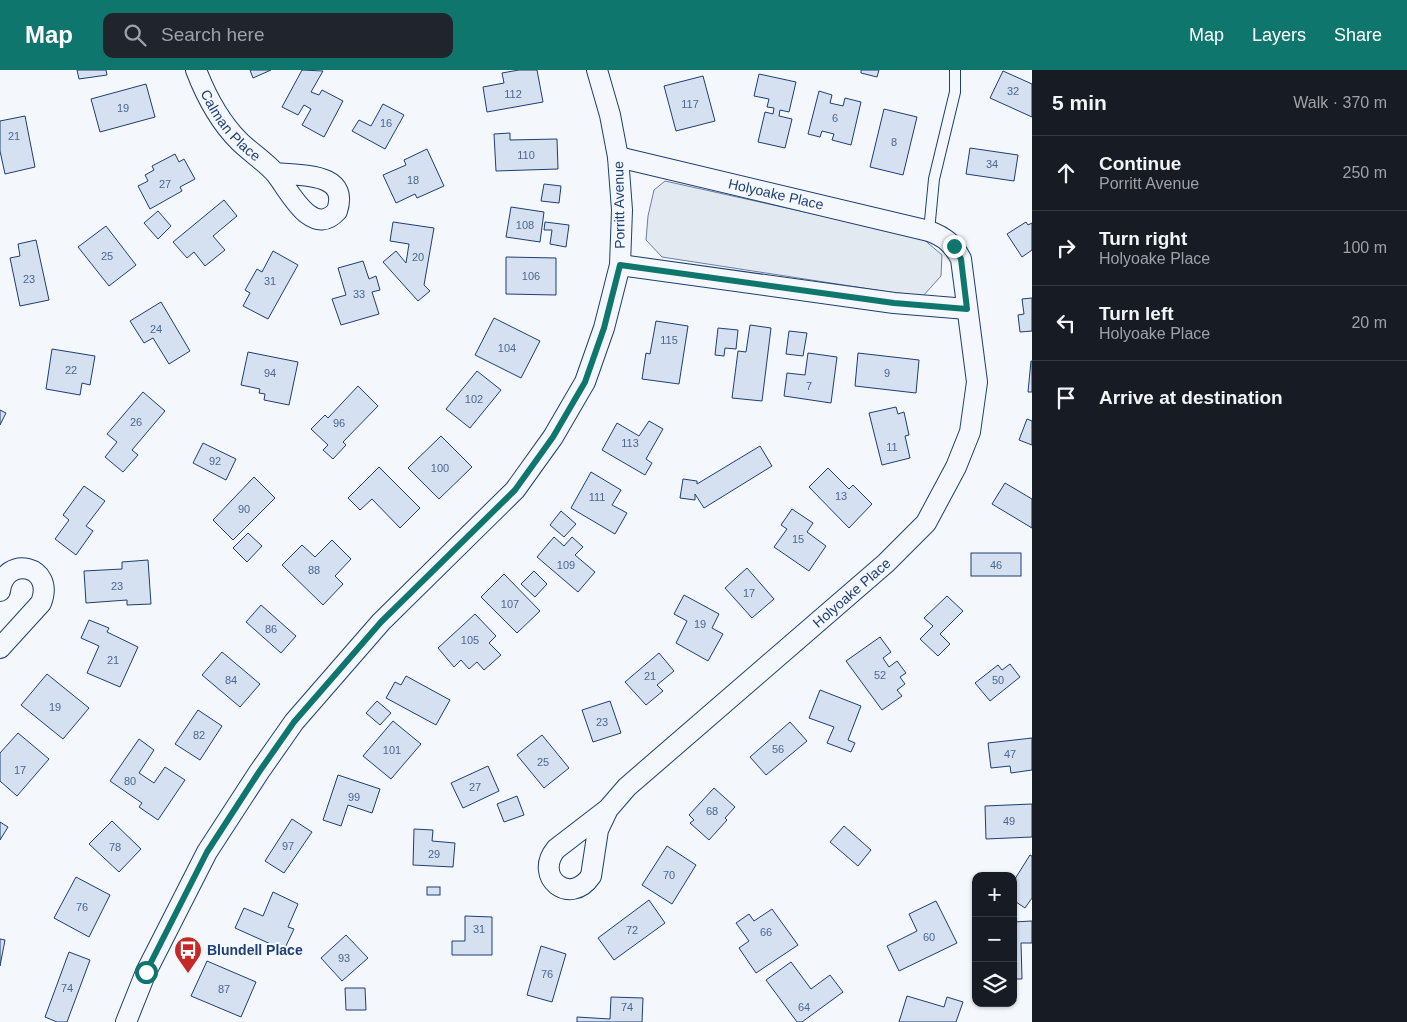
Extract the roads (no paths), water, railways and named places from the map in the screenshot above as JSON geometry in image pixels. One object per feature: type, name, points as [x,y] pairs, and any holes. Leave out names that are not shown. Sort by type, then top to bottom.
[{"type":"street","name":"Calman Place","points":[[196,70],[200,82],[222,122],[238,141],[275,173]]},
{"type":"street","name":"Porritt Avenue","points":[[126,1022],[146,972],[207,852],[294,722],[381,622],[515,490],[553,437],[585,382],[604,328],[620,265],[622,210],[618,157],[610,115],[596,70]]},
{"type":"street","name":"Holyoake Place","points":[[608,809],[627,787],[886,563],[926,523],[956,468],[970,432],[977,382],[961,259],[954,246],[942,236],[929,231],[618,157]]},
{"type":"street","points":[[620,265],[894,303],[967,309]]},
{"type":"street","points":[[0,591],[2,581],[6,575],[17,568],[32,570],[43,580],[44,588],[41,604],[0,648]]},
{"type":"lane","points":[[929,231],[934,179],[955,92],[955,70]]},
{"type":"place","name":"Blundell Place","points":[[188,974]]}]
